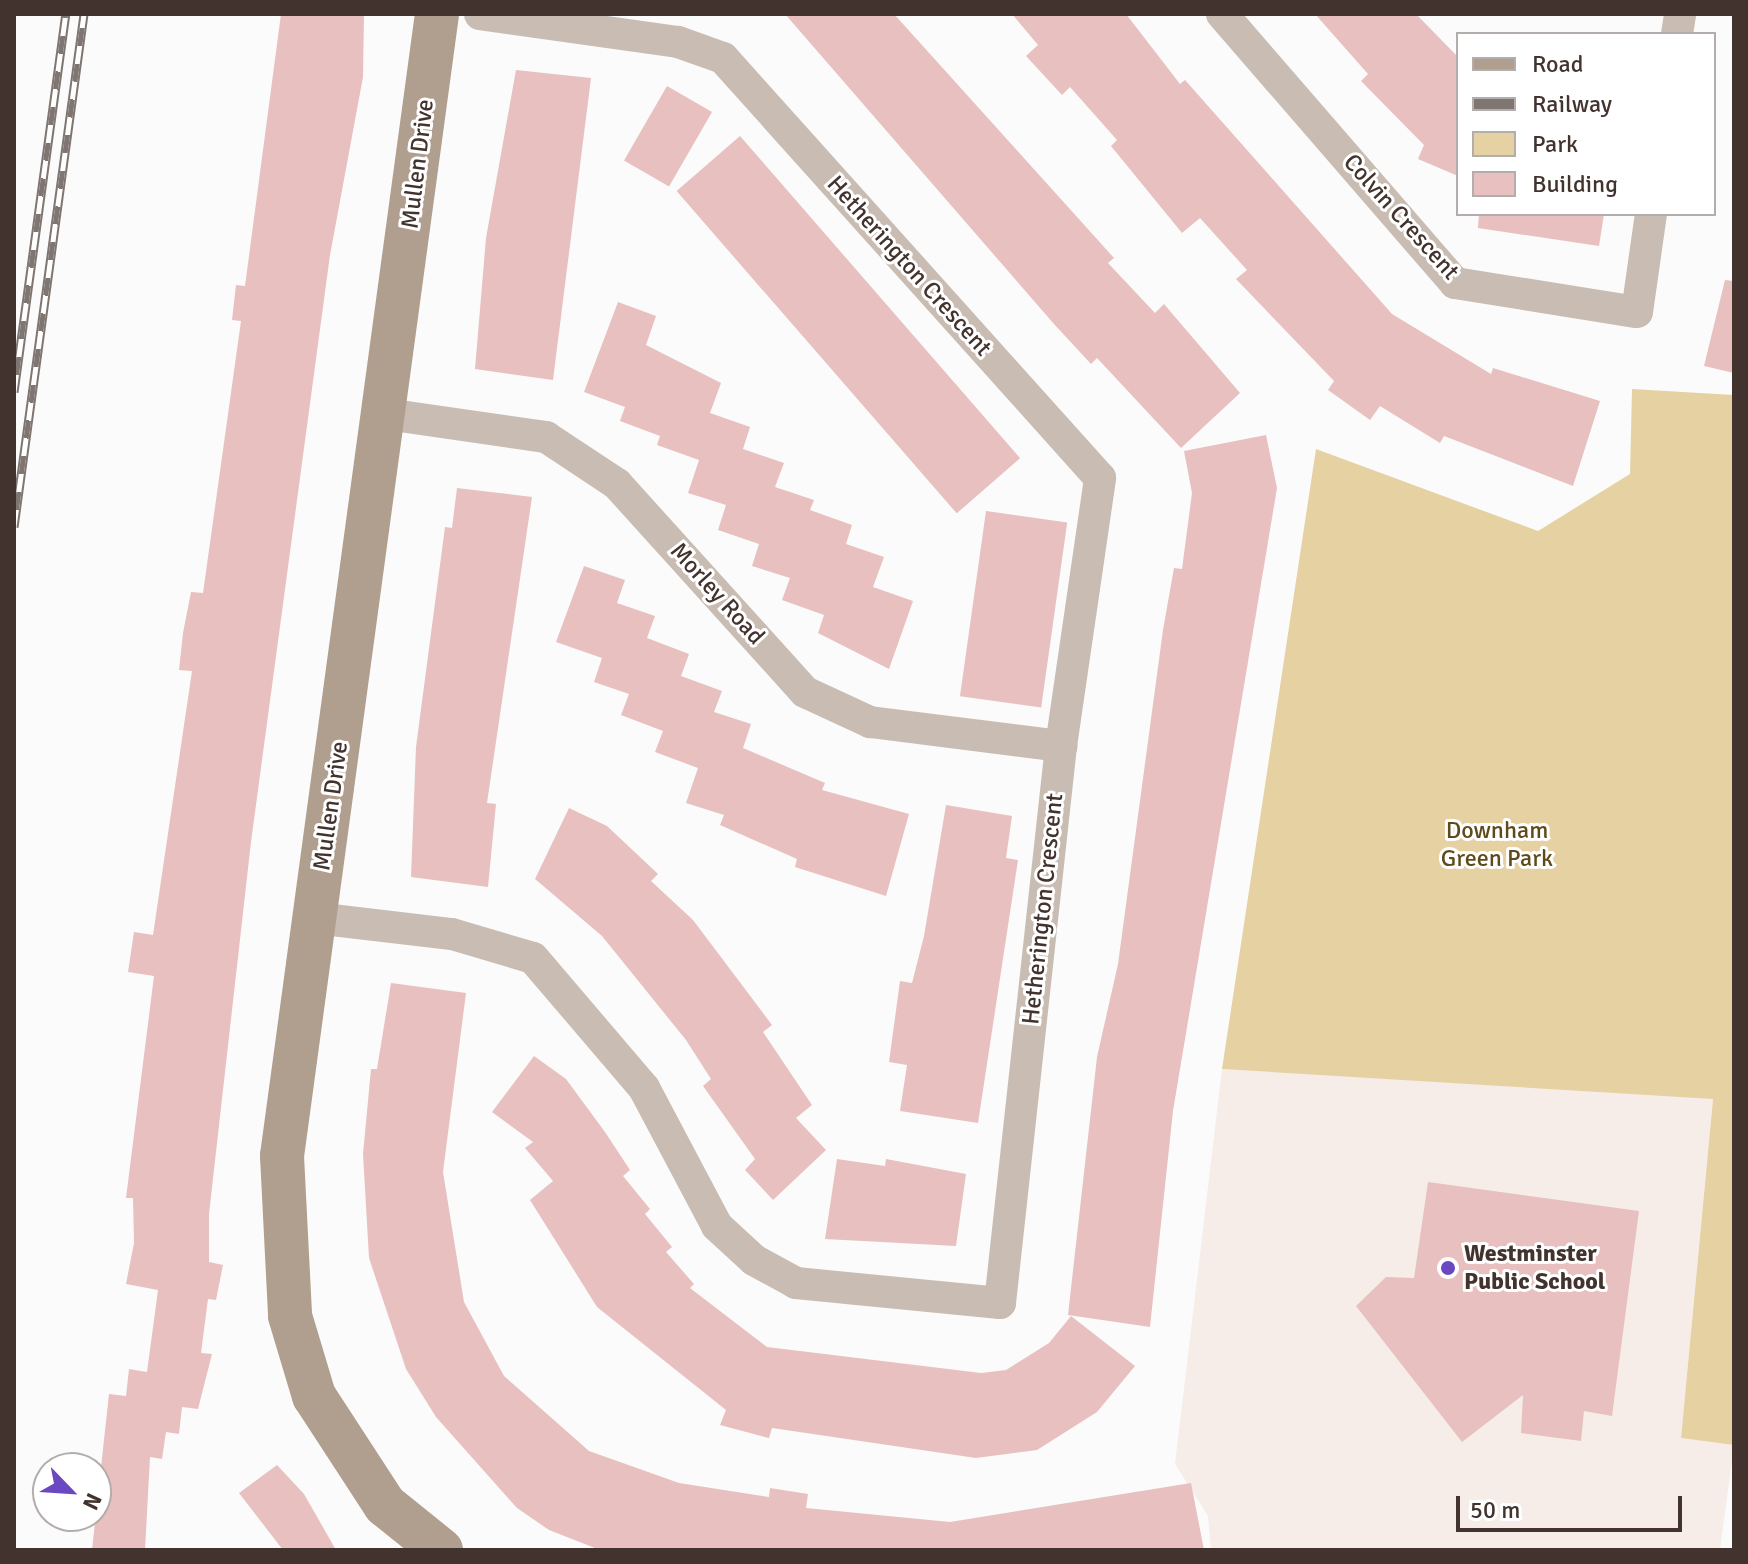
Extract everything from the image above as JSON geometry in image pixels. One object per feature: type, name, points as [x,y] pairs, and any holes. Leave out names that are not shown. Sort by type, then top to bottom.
[{"type":"street","name":"Mullen Drive","points":[[437,14],[386,414],[282,1156],[290,1316],[314,1396],[385,1505],[441,1550]]},
{"type":"street","name":"Hetherington Crescent","points":[[315,918],[452,934],[533,958],[644,1088],[717,1226],[754,1260],[796,1283],[1000,1303],[1061,746],[1100,478],[723,58],[678,42],[480,14]]},
{"type":"street","name":"Colvin Crescent","points":[[1222,14],[1455,283],[1637,312],[1651,216]]},
{"type":"street","name":"Morley Road","points":[[386,414],[546,437],[617,484],[805,692],[870,722],[1061,746]]},
{"type":"shaded area","name":"Westminster Public School","points":[[1222,1069],[1713,1098],[1681,1438],[1734,1445],[1720,1550],[1211,1550],[1208,1516],[1175,1464]]},
{"type":"green space","name":"Downham Green Park","points":[[1632,389],[1734,395],[1734,1445],[1681,1438],[1713,1099],[1222,1069],[1316,449],[1538,531],[1630,474]]},
{"type":"building","points":[[281,14],[364,14],[363,77],[330,255],[251,842],[209,1214],[209,1262],[223,1265],[216,1300],[208,1299],[201,1353],[212,1354],[198,1409],[182,1407],[179,1434],[166,1432],[162,1459],[150,1457],[145,1550],[92,1550],[94,1532],[112,1532],[112,1452],[103,1452],[109,1394],[126,1396],[129,1369],[147,1372],[158,1290],[126,1284],[134,1243],[133,1198],[126,1198],[154,976],[128,972],[134,932],[153,935],[192,671],[179,670],[183,633],[191,592],[203,593],[241,321],[232,320],[236,285],[245,286]]},
{"type":"building","points":[[785,14],[894,14],[1114,258],[1108,263],[1155,313],[1164,304],[1240,393],[1181,448],[1097,358],[1091,364],[1054,324]]},
{"type":"building","points":[[1012,14],[1126,14],[1180,84],[1185,80],[1392,314],[1491,374],[1493,368],[1600,401],[1573,486],[1444,436],[1440,443],[1380,406],[1370,420],[1328,390],[1334,381],[1236,279],[1247,270],[1200,218],[1182,233],[1111,146],[1117,140],[1070,87],[1062,95],[1026,56],[1038,45]]},
{"type":"building","points":[[1315,14],[1416,14],[1456,55],[1456,175],[1418,159],[1424,145],[1361,81],[1368,74]]},
{"type":"building","points":[[516,70],[591,78],[553,380],[475,369],[486,238]]},
{"type":"building","points":[[667,86],[712,112],[669,186],[624,160]]},
{"type":"building","points":[[740,136],[1020,458],[957,513],[677,191]]},
{"type":"building","points":[[1479,216],[1604,216],[1599,246],[1478,228]]},
{"type":"building","points":[[1725,280],[1734,281],[1734,373],[1704,366]]},
{"type":"building","points":[[618,302],[656,316],[646,345],[721,383],[710,413],[750,427],[743,449],[784,463],[775,487],[814,500],[810,510],[852,525],[846,544],[884,557],[873,587],[913,601],[889,669],[818,633],[824,615],[782,600],[790,578],[752,566],[759,544],[718,530],[726,505],[688,493],[699,460],[657,445],[660,436],[620,421],[625,407],[584,392]]},
{"type":"building","points":[[1266,435],[1277,488],[1173,1111],[1150,1327],[1068,1315],[1097,1057],[1118,964],[1163,630],[1174,568],[1182,569],[1192,493],[1184,451]]},
{"type":"building","points":[[457,488],[532,497],[487,803],[496,804],[488,887],[411,877],[416,747],[445,527],[452,528]]},
{"type":"building","points":[[986,511],[1067,522],[1041,708],[960,696]]},
{"type":"building","points":[[584,566],[625,580],[617,603],[655,616],[647,638],[689,654],[681,676],[722,691],[714,712],[751,724],[743,748],[825,783],[822,790],[909,814],[886,896],[795,867],[797,859],[720,825],[724,815],[686,803],[698,768],[655,752],[663,731],[621,715],[629,694],[594,682],[602,658],[556,642]]},
{"type":"building","points":[[946,805],[1012,816],[1006,858],[1018,860],[978,1123],[900,1111],[907,1065],[889,1062],[900,981],[912,983],[924,936]]},
{"type":"building","points":[[569,808],[607,826],[658,874],[651,881],[693,920],[772,1025],[763,1032],[812,1105],[796,1118],[826,1150],[773,1200],[745,1170],[755,1159],[703,1086],[711,1079],[686,1040],[602,936],[535,879]]},
{"type":"building","points":[[391,983],[466,993],[443,1172],[464,1302],[504,1376],[589,1451],[679,1483],[769,1497],[770,1488],[808,1494],[806,1508],[950,1522],[1191,1483],[1204,1550],[600,1550],[549,1530],[517,1508],[436,1417],[406,1369],[369,1258],[363,1154],[371,1069],[377,1069]]},
{"type":"building","points":[[534,1056],[566,1079],[605,1132],[630,1170],[623,1176],[650,1209],[645,1214],[672,1247],[666,1252],[694,1284],[690,1288],[767,1347],[981,1373],[1006,1370],[1049,1343],[1071,1316],[1135,1366],[1097,1412],[1037,1450],[976,1458],[772,1428],[769,1438],[720,1425],[726,1410],[597,1307],[530,1200],[553,1181],[525,1148],[533,1142],[492,1112]]},
{"type":"building","points":[[837,1159],[885,1166],[886,1159],[966,1174],[956,1246],[825,1239]]},
{"type":"building","points":[[1428,1182],[1639,1211],[1612,1416],[1584,1411],[1581,1441],[1521,1433],[1523,1395],[1462,1442],[1356,1306],[1386,1277],[1414,1278]]},
{"type":"building","points":[[277,1465],[304,1494],[336,1550],[283,1550],[239,1493]]},
{"type":"railway","points":[[14,392],[66,14]]},
{"type":"railway","points":[[14,527],[84,14]]},
{"type":"place","name":"Westminster Public School","points":[[1448,1268]]}]
